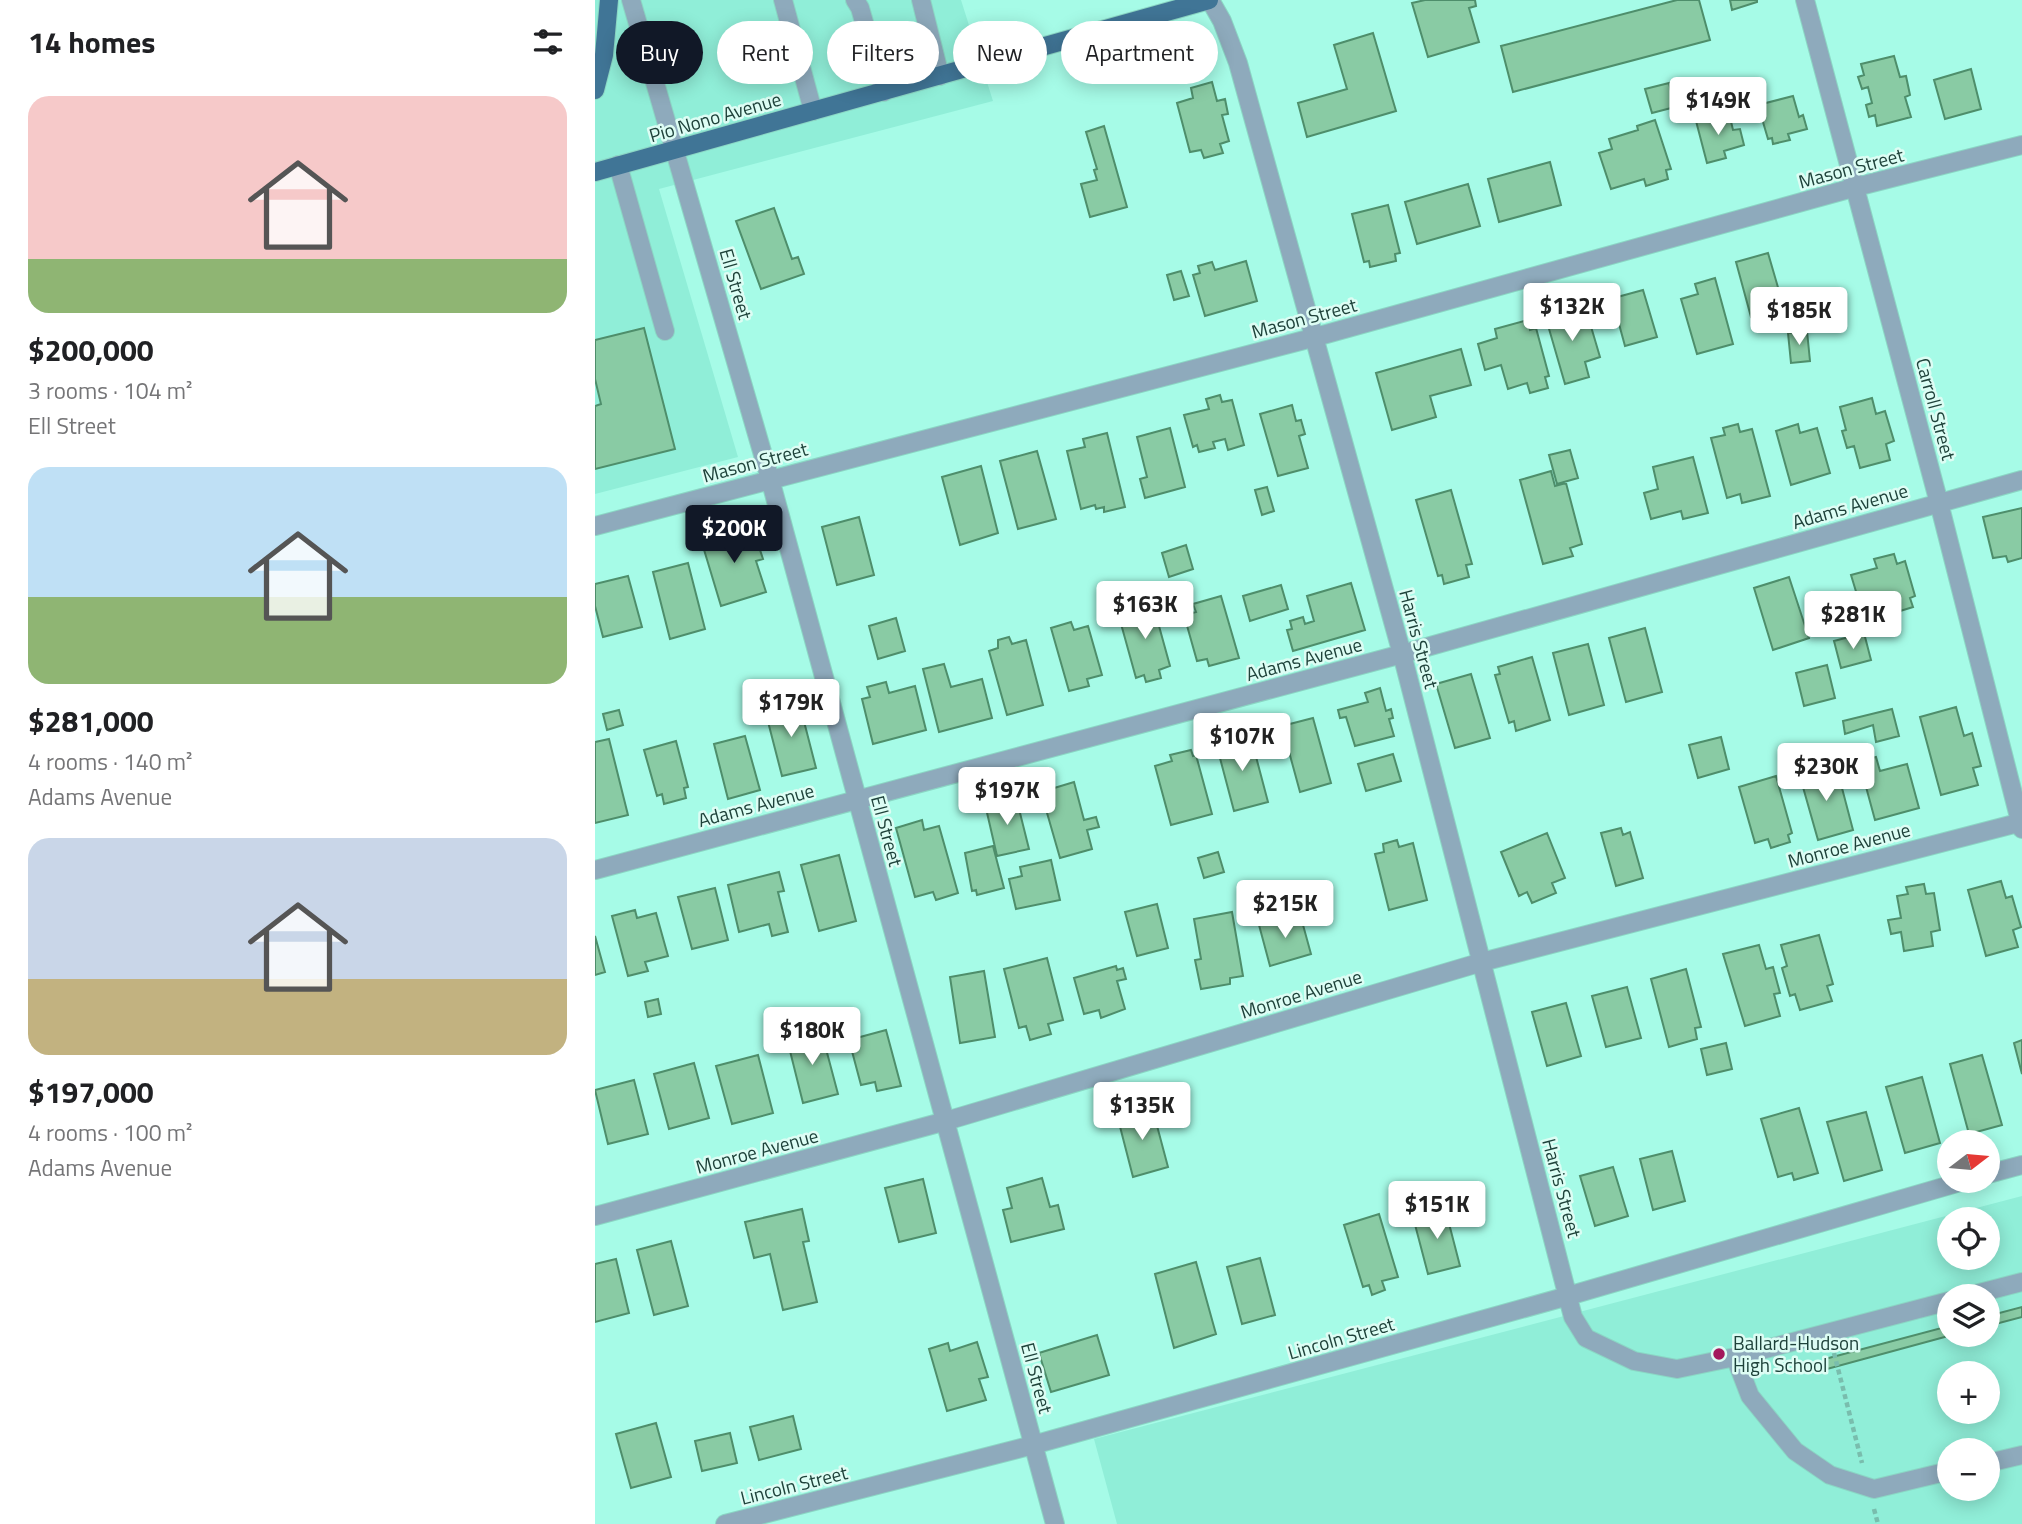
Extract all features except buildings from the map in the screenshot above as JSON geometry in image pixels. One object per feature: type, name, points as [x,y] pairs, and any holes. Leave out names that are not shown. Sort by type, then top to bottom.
[{"type":"main road","points":[[595,90],[604,55],[609,0]]},
{"type":"main road","name":"Pio Nono Avenue","points":[[595,172],[1210,0]]},
{"type":"street","name":"Ell Street","points":[[631,0],[770,479],[1055,1524]]},
{"type":"street","points":[[783,0],[814,111]]},
{"type":"street","points":[[855,0],[860,8],[884,92]]},
{"type":"street","points":[[921,0],[940,76]]},
{"type":"street","name":"Harris Street","points":[[1210,0],[1238,64],[1402,654],[1573,1317],[1586,1338],[1634,1361],[1677,1369],[1735,1357],[1937,1304]]},
{"type":"street","name":"Carroll Street","points":[[1805,0],[1939,503],[2021,825]]},
{"type":"street","name":"Mason Street","points":[[595,526],[1313,338],[1856,187],[2022,145]]},
{"type":"street","points":[[618,165],[665,331]]},
{"type":"street","name":"Adams Avenue","points":[[595,870],[1402,654],[2022,480]]},
{"type":"street","name":"Monroe Avenue","points":[[595,1216],[946,1121],[1482,962],[2021,825]]},
{"type":"street","points":[[2000,1171],[2022,1165]]},
{"type":"street","name":"Lincoln Street","points":[[725,1524],[1033,1446],[1568,1296],[1937,1189]]},
{"type":"street","points":[[2000,1288],[2022,1282]]},
{"type":"street","points":[[1735,1357],[1749,1396],[1795,1451],[1830,1475],[1874,1489],[1937,1474]]},
{"type":"street","points":[[2000,1460],[2022,1455]]},
{"type":"path","points":[[1828,1332],[1878,1524]]},
{"type":"shaded area","points":[[595,0],[961,0],[968,21],[953,21],[953,84],[988,84],[993,101],[659,189],[738,457],[595,494]]},
{"type":"shaded area","name":"Ballard-Hudson High School","points":[[2022,1196],[2022,1524],[1117,1524],[1094,1439],[1937,1218],[1937,1270],[2000,1270],[2000,1207],[1980,1207]]},
{"type":"place","name":"Ballard-Hudson High School","points":[[1719,1354]]}]
